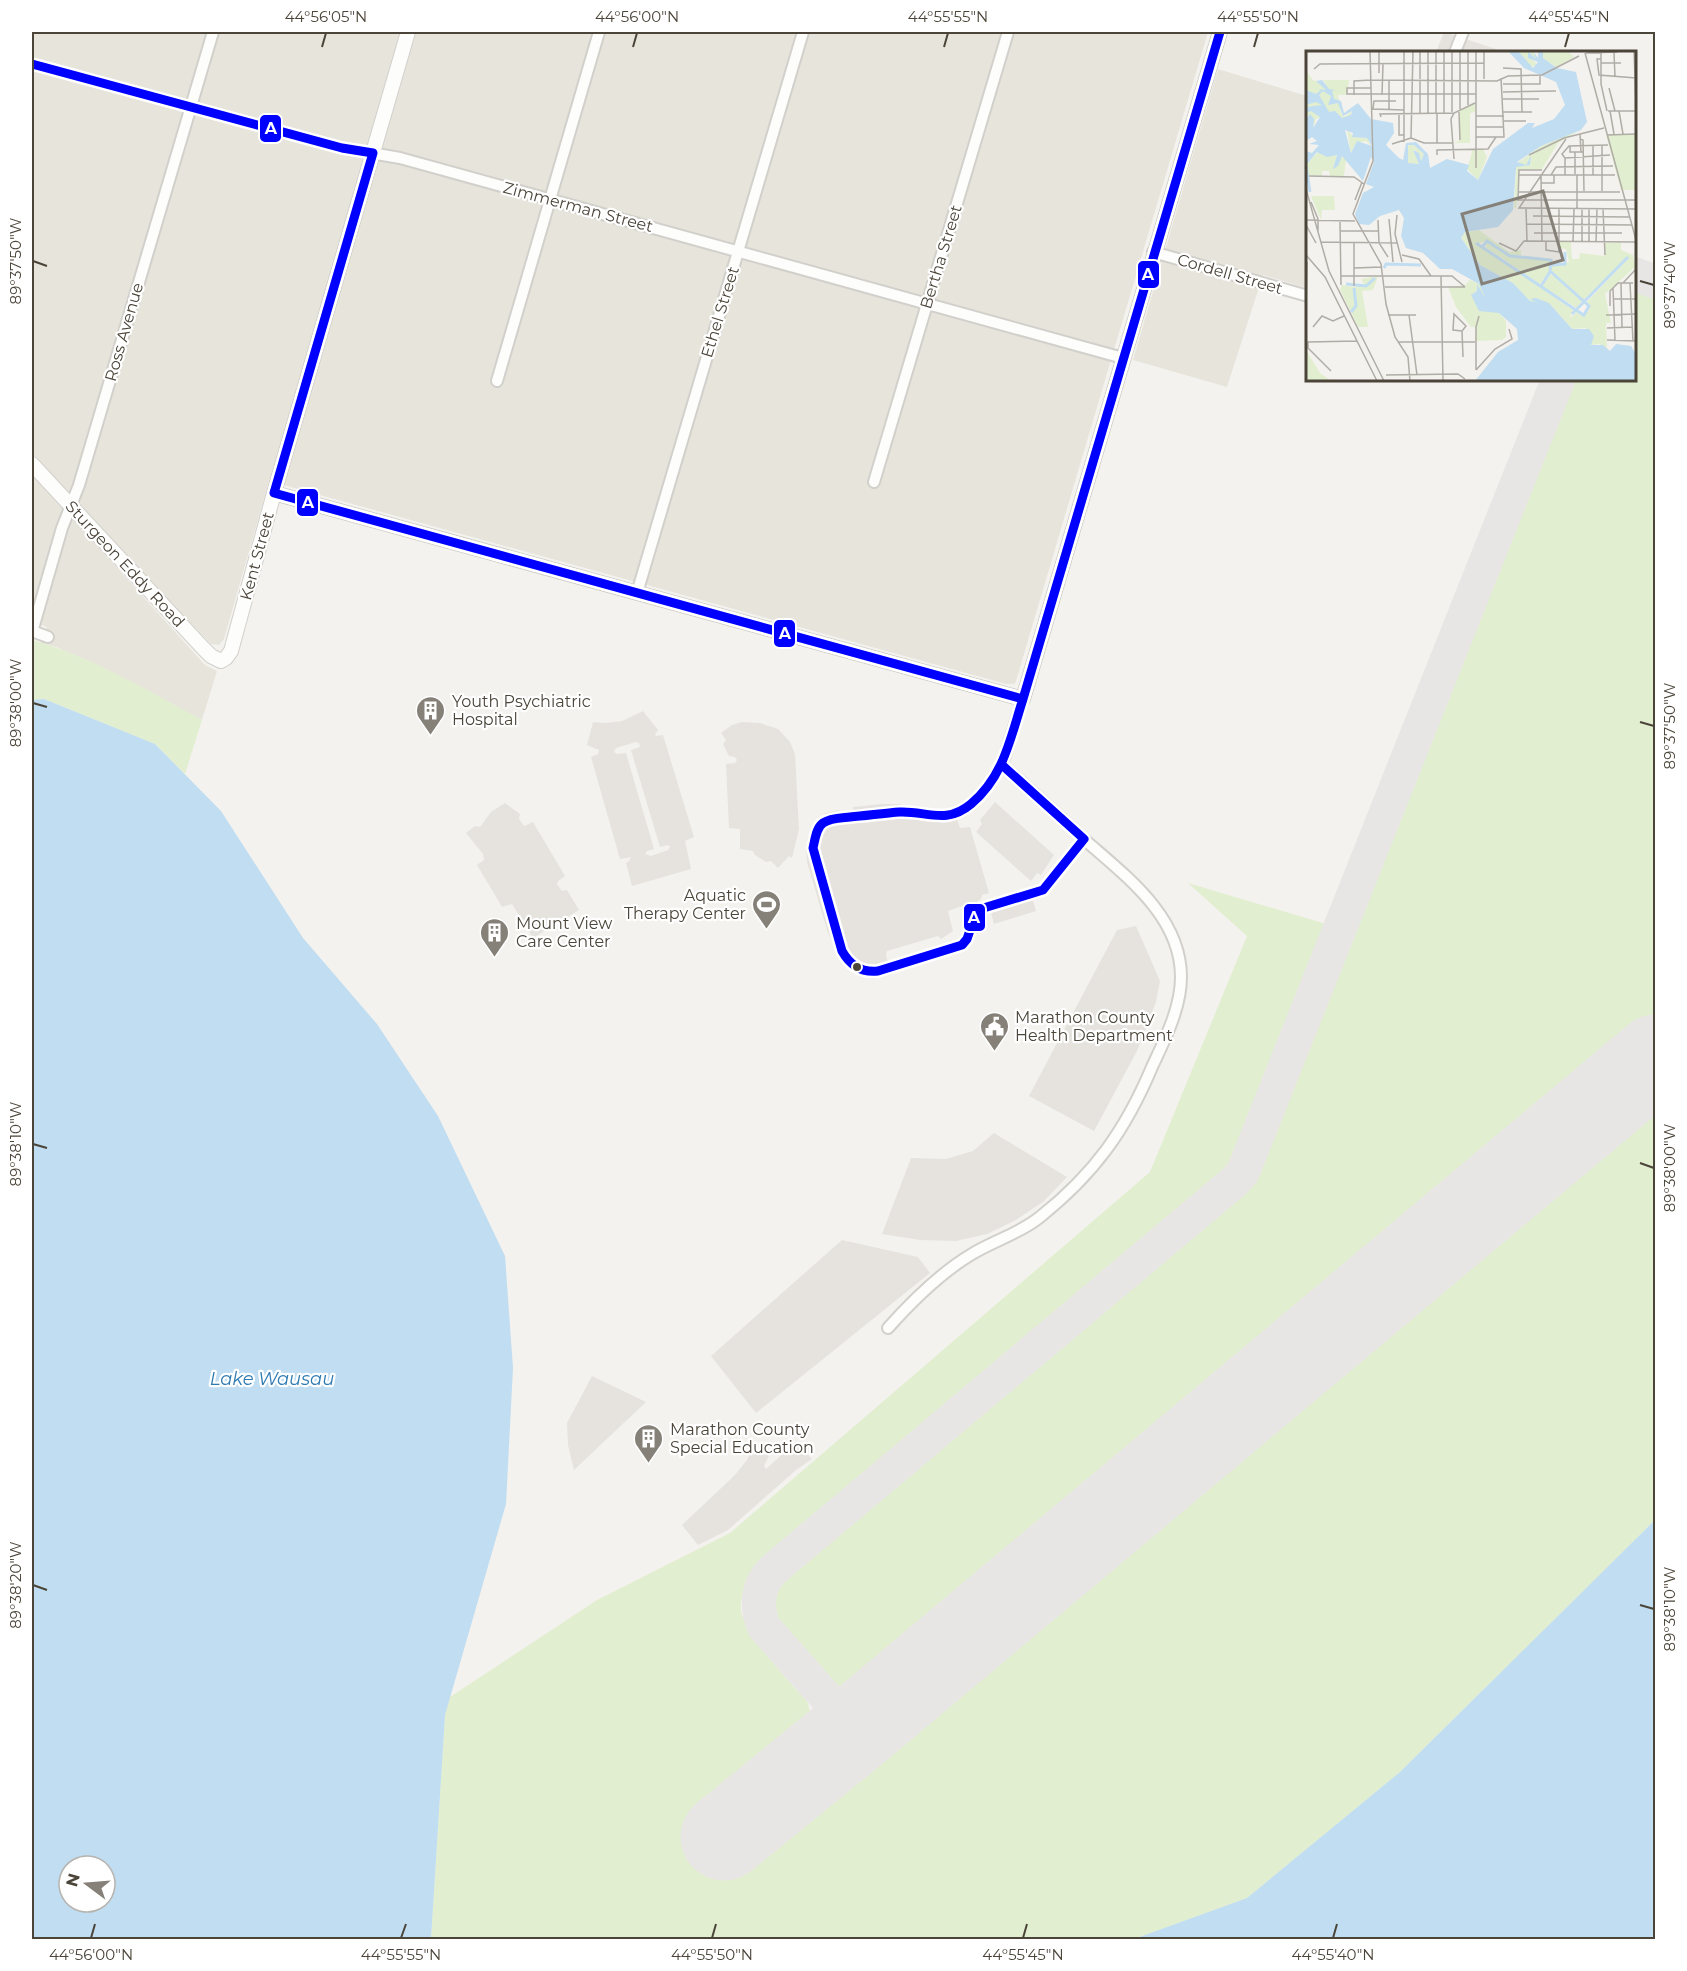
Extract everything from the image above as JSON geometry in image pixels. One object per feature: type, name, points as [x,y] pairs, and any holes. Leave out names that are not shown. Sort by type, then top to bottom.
[{"type":"street","name":"Ross Avenue","points":[[32,631],[62,528],[79,485],[213,32]]},
{"type":"street","name":"Kent Street","points":[[221,661],[231,651],[274,493],[408,32]]},
{"type":"street","points":[[497,381],[599,32]]},
{"type":"street","name":"Ethel Street","points":[[637,593],[803,32]]},
{"type":"street","name":"Bertha Street","points":[[874,482],[1008,32]]},
{"type":"street","points":[[888,1328],[940,1277],[972,1254],[1031,1224],[1091,1170],[1112,1143],[1136,1101],[1168,1030],[1180,993],[1181,969],[1175,940],[1155,908],[1122,873],[1002,765],[1220,32]]},
{"type":"street","points":[[1455,51],[1463,32]]},
{"type":"street","name":"Zimmerman Street","points":[[32,64],[342,148],[396,157],[1123,358]]},
{"type":"street","name":"Cordell Street","points":[[1153,252],[1306,295]]},
{"type":"street","name":"Sturgeon Eddy Road","points":[[32,464],[194,640],[211,656],[221,661]]},
{"type":"street","points":[[274,493],[1023,699]]},
{"type":"street","points":[[32,631],[48,637]]},
{"type":"shaded area","points":[[32,32],[1208,32],[1016,681],[1014,684],[1006,684],[269,481],[224,639],[219,645],[211,644],[111,540],[32,453]]},
{"type":"shaded area","points":[[1444,32],[1502,51],[1436,51]]},
{"type":"shaded area","points":[[1218,69],[1306,96],[1306,288],[1263,275],[1227,387],[1133,360]]},
{"type":"shaded area","points":[[32,474],[205,665],[217,671],[202,720],[104,668],[56,647],[41,643],[47,627],[32,622]]},
{"type":"shaded area","points":[[643,711],[658,730],[656,736],[663,735],[694,837],[685,841],[691,869],[632,886],[626,863],[631,857],[620,859],[591,757],[598,754],[599,750],[587,745],[593,722],[622,721]],"holes":[[[639,743],[640,747],[631,750],[660,847],[668,845],[670,847],[668,850],[651,856],[645,854],[654,849],[626,753],[614,752],[616,748]]]},
{"type":"shaded area","points":[[742,722],[760,723],[778,729],[790,742],[795,754],[799,829],[792,858],[789,856],[778,868],[771,861],[766,862],[755,855],[753,851],[740,849],[740,829],[729,828],[726,764],[735,763],[737,760],[729,756],[723,744],[726,740],[721,733],[732,725]]},
{"type":"shaded area","points":[[995,802],[1054,855],[1041,875],[1037,873],[1031,881],[976,832],[982,824],[980,820]]},
{"type":"shaded area","points":[[505,803],[520,814],[519,819],[524,826],[533,822],[565,876],[557,884],[562,891],[567,890],[579,910],[533,938],[512,904],[502,907],[477,865],[484,860],[483,854],[466,833],[475,826],[480,827],[491,812]]},
{"type":"shaded area","points":[[899,804],[930,811],[953,808],[960,828],[970,827],[989,893],[982,895],[981,899],[969,907],[965,905],[948,911],[953,931],[941,939],[938,936],[887,951],[891,975],[872,979],[846,966],[838,955],[827,930],[807,862],[806,846],[811,829],[825,813],[839,810],[840,815],[853,813],[853,807]]},
{"type":"shaded area","points":[[1029,888],[1036,911],[994,924],[988,901]]},
{"type":"shaded area","points":[[1136,926],[1160,981],[1156,1002],[1137,1051],[1094,1131],[1029,1096],[1117,930]]},
{"type":"shaded area","points":[[994,1133],[1067,1177],[1043,1202],[1014,1221],[987,1234],[956,1241],[920,1240],[882,1234],[911,1158],[946,1159],[973,1151]]},
{"type":"shaded area","points":[[842,1240],[918,1257],[930,1273],[756,1413],[711,1356]]},
{"type":"shaded area","points":[[592,1376],[646,1402],[574,1470],[568,1445],[567,1423]]},
{"type":"shaded area","points":[[796,1442],[812,1459],[796,1470],[728,1530],[698,1545],[682,1525],[734,1476],[747,1460],[752,1449],[769,1456],[764,1466],[766,1469]]},
{"type":"green space","points":[[1636,291],[1656,299],[1655,1024],[872,1680],[856,1688],[842,1688],[829,1681],[817,1670],[776,1618],[773,1603],[777,1587],[1240,1195],[1253,1179],[1470,645],[1569,381],[1636,381]]},
{"type":"green space","points":[[32,640],[98,665],[202,720],[185,774],[155,744],[44,699],[32,700]]},
{"type":"green space","points":[[1188,883],[1326,924],[1233,1160],[1216,1180],[761,1560],[744,1590],[741,1611],[759,1645],[807,1701],[810,1722],[800,1740],[711,1814],[747,1859],[1655,1099],[1655,1520],[1400,1772],[1247,1898],[1134,1939],[431,1940],[445,1715],[450,1697],[597,1600],[730,1533],[1150,1172],[1247,936]]},
{"type":"water","name":"Lake Wausau","points":[[44,699],[155,744],[221,811],[303,938],[377,1024],[438,1116],[505,1256],[513,1368],[506,1504],[445,1715],[431,1939],[32,1939],[32,700]]},
{"type":"water","points":[[1655,1520],[1655,1939],[1134,1939],[1247,1898],[1400,1772]]},
{"type":"taxiway","points":[[1636,275],[1656,282]]},
{"type":"taxiway","points":[[855,1730],[764,1627],[759,1611],[759,1596],[764,1582],[774,1569],[1243,1172],[1558,381]]},
{"type":"runway","points":[[724,1837],[855,1730],[1656,1058]]},
{"type":"transit line","name":"A","points":[[1002,765],[1084,839],[1043,890],[977,910],[967,939],[962,945],[878,971],[867,971],[853,964],[842,951],[813,848],[817,831],[826,821],[840,818],[900,812],[936,816],[953,814],[971,804],[999,769],[1023,699],[1220,32]]},
{"type":"transit line","name":"A","points":[[32,64],[342,148],[373,153],[274,493],[1023,699]]},
{"type":"place","name":"Youth Psychiatric Hospital","points":[[431,736]]},
{"type":"place","name":"Aquatic Therapy Center","points":[[767,930]]},
{"type":"place","name":"Mount View Care Center","points":[[495,958]]},
{"type":"place","name":"Marathon County Health Department","points":[[994,1052]]},
{"type":"place","name":"Marathon County Special Education","points":[[649,1464]]}]
